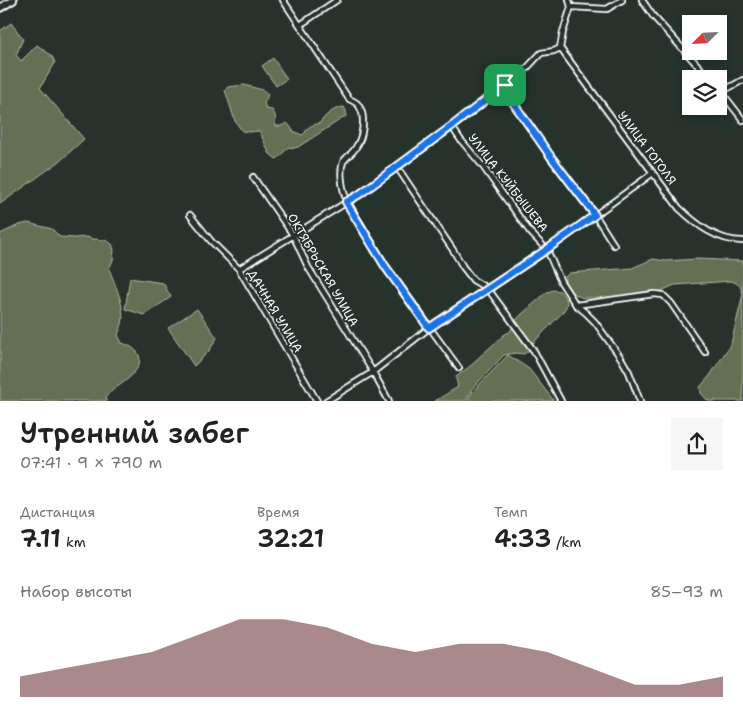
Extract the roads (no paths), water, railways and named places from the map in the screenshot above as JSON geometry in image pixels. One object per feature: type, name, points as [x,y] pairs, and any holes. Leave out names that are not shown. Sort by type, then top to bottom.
[{"type":"main road","points":[[0,8],[12,1]]},
{"type":"street","points":[[283,0],[349,99],[360,106],[363,133],[357,147],[344,161],[341,170],[346,202],[385,266],[459,368]]},
{"type":"street","points":[[300,25],[337,0]]},
{"type":"street","points":[[239,270],[360,194],[527,68],[542,53],[560,48],[571,7],[569,0]]},
{"type":"street","points":[[571,7],[607,9],[622,0]]},
{"type":"street","points":[[642,0],[653,16],[702,70]]},
{"type":"street","name":"УЛИЦА ГОГОЛЯ","points":[[560,48],[679,208],[713,234],[732,241],[743,241]]},
{"type":"street","points":[[727,87],[743,80]]},
{"type":"street","points":[[505,85],[507,94],[512,102],[595,215],[614,245]]},
{"type":"street","points":[[727,99],[743,120]]},
{"type":"street","name":"УЛИЦА КУЙБЫШЕВА","points":[[452,126],[530,232],[546,250],[561,282],[576,305],[590,317],[621,358],[629,372],[640,401]]},
{"type":"street","points":[[397,167],[463,267],[473,280],[488,289],[534,351],[562,401]]},
{"type":"street","points":[[326,401],[373,372],[429,328],[546,250],[653,173]]},
{"type":"street","name":"ОКТЯБРЬСКАЯ УЛИЦА","points":[[253,177],[293,235],[308,267],[389,401]]},
{"type":"street","name":"ДАЧНАЯ УЛИЦА","points":[[190,215],[211,241],[239,270],[317,401]]},
{"type":"street","points":[[576,305],[654,294],[663,295],[671,303],[705,352]]}]
